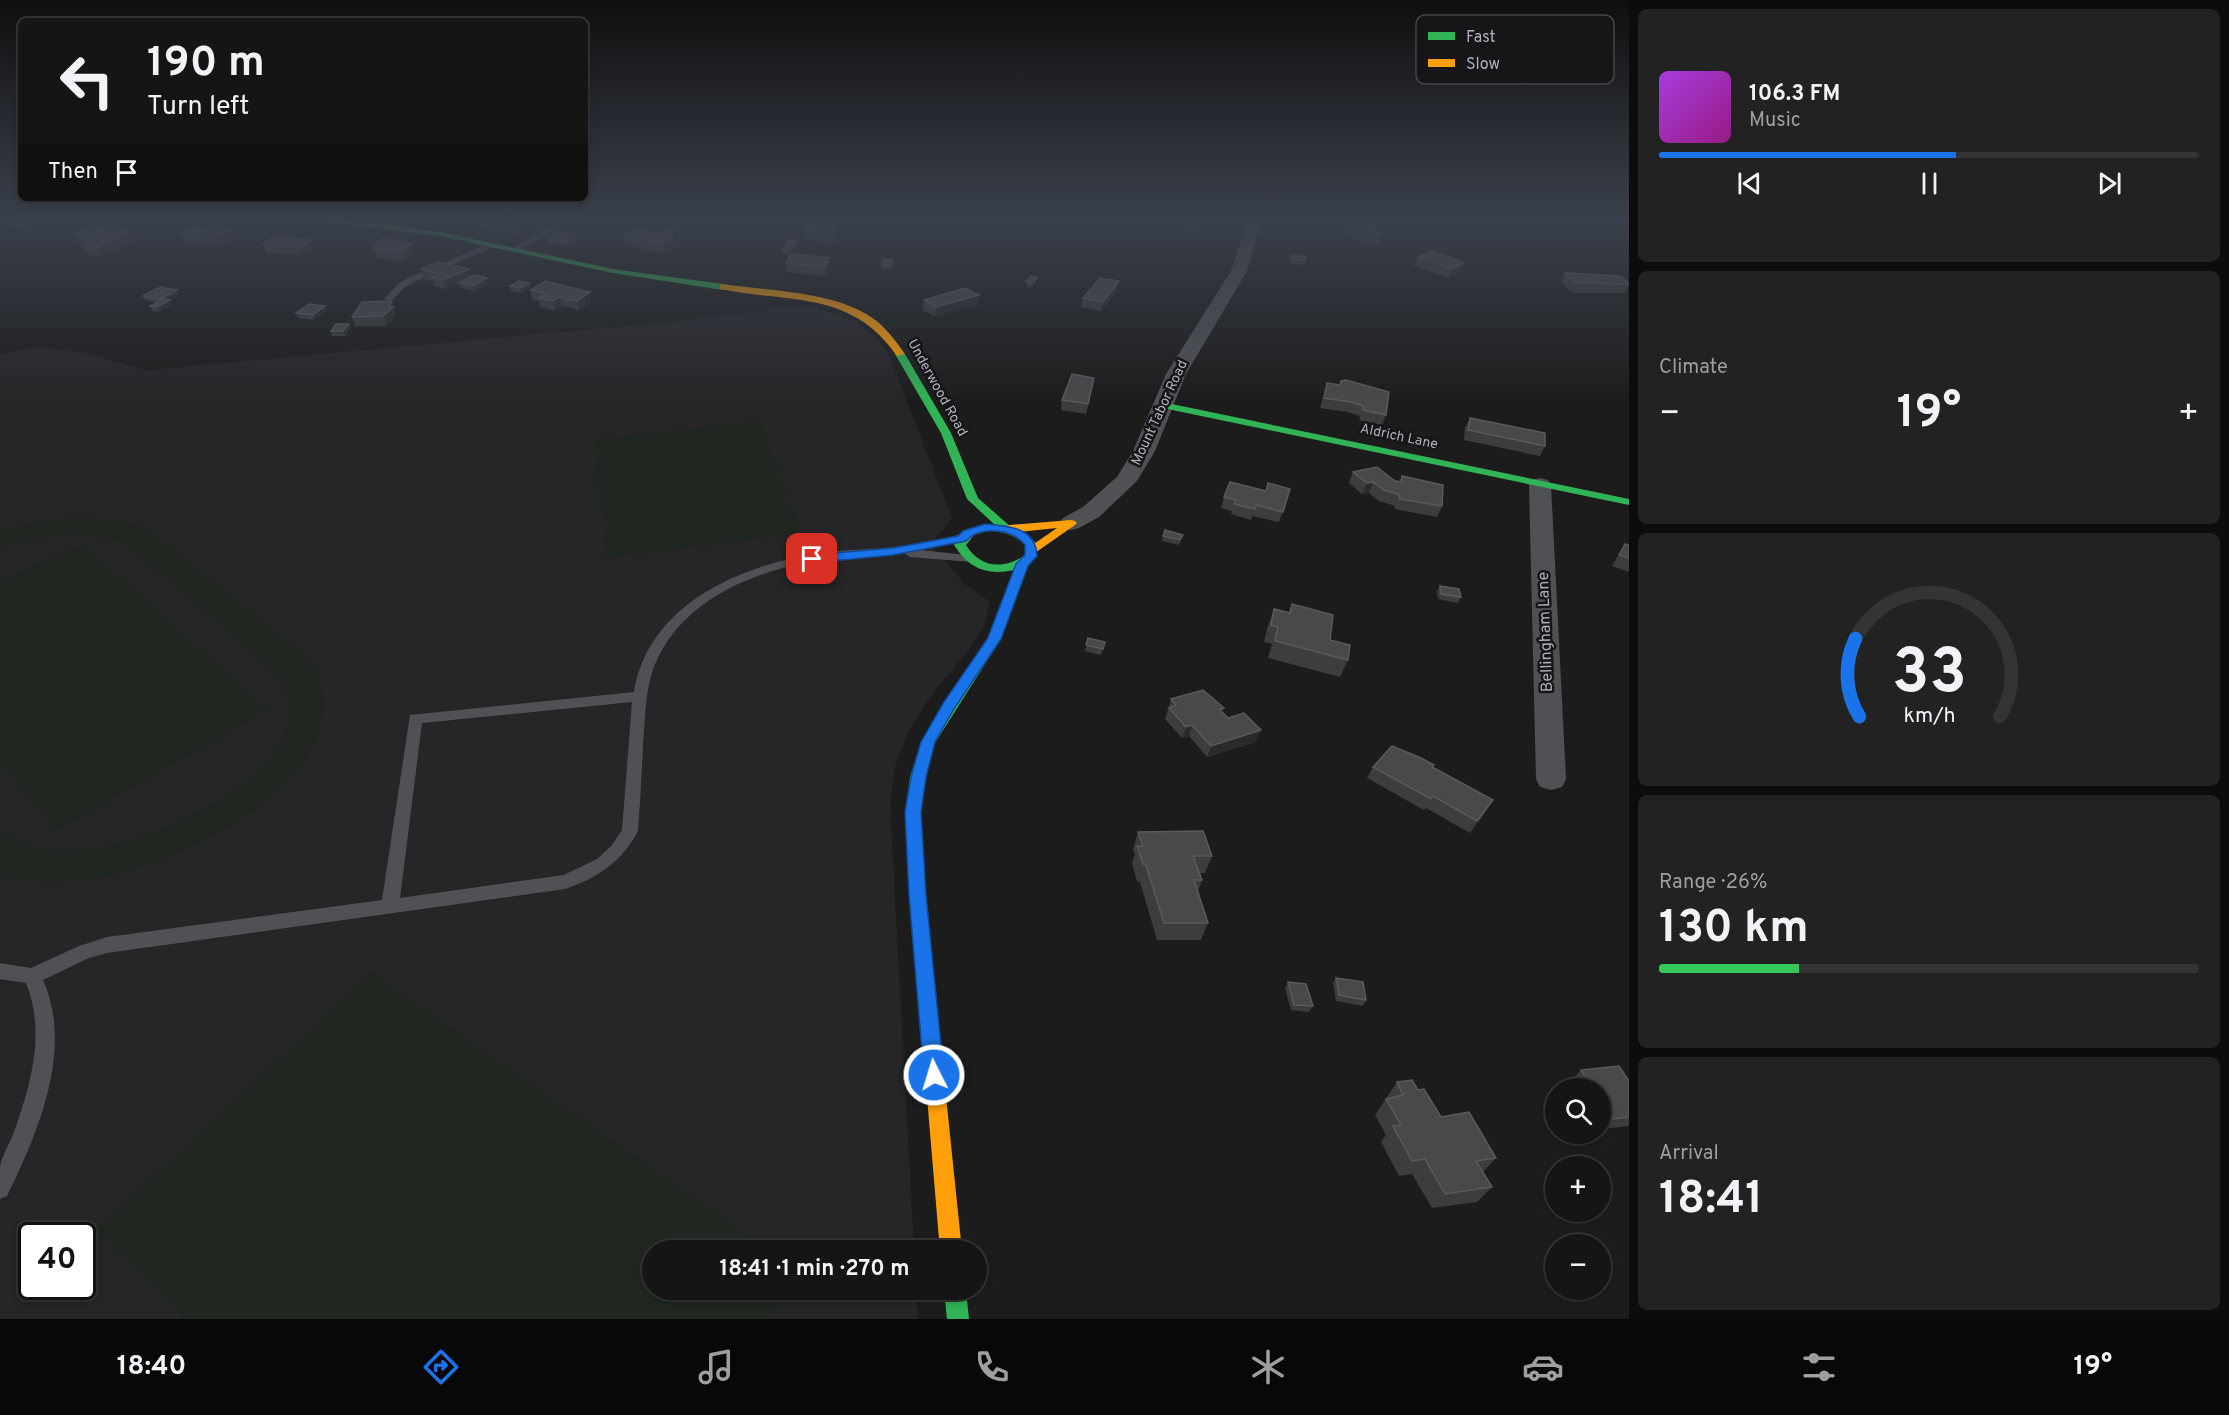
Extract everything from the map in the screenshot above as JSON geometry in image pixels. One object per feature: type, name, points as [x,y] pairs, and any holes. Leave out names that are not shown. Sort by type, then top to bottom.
[{"type":"street","name":"Underwood Road","points":[[669,281],[816,301],[861,315],[879,327],[902,354],[946,434],[973,499],[1008,529],[1026,538],[1032,551]]},
{"type":"street","name":"Mount Tabor Road","points":[[1022,564],[1031,556],[1032,551],[1071,523],[1091,512],[1126,481],[1144,452],[1176,374],[1233,281]]},
{"type":"street","name":"Aldrich Lane","points":[[1162,405],[1629,502]]},
{"type":"street","name":"Bellingham Lane","points":[[1540,485],[1551,779]]},
{"type":"street","points":[[973,499],[960,545],[991,590],[1004,614]]},
{"type":"street","name":"Mount Tabor Road","points":[[964,536],[985,527],[1008,529],[1071,523]]},
{"type":"street","points":[[971,561],[1000,569],[1022,564]]},
{"type":"street","points":[[950,1240],[917,895],[913,812],[918,777],[928,742],[994,639],[1022,564]]},
{"type":"street","points":[[956,1300],[958,1319]]},
{"type":"lane","points":[[388,299],[410,281]]},
{"type":"lane","points":[[0,971],[32,976],[85,951],[107,945],[565,882],[587,874],[606,862],[623,845],[630,831],[640,696],[645,673],[655,649],[669,629],[688,609],[707,595],[728,584],[771,567],[827,556],[893,552],[964,536]]},
{"type":"lane","points":[[893,552],[971,561]]},
{"type":"lane","points":[[390,906],[415,719],[640,696]]},
{"type":"lane","points":[[0,1189],[26,1120],[41,1068],[46,1030],[42,997],[32,976]]},
{"type":"shaded area","points":[[811,305],[856,322],[878,340],[890,357],[952,518],[931,545],[965,584],[990,602],[984,626],[970,648],[930,697],[908,733],[895,766],[890,806],[913,1240],[642,1240],[642,1300],[917,1300],[918,1319],[0,1319],[0,355],[36,347],[86,353],[146,370],[661,323]]},
{"type":"shaded area","points":[[762,421],[801,533],[606,558],[593,440]]},
{"type":"shaded area","points":[[80,518],[120,521],[148,529],[300,651],[318,676],[324,701],[321,726],[310,751],[273,795],[228,828],[191,847],[140,867],[95,878],[48,881],[0,876],[0,829],[37,848],[86,849],[142,837],[196,814],[244,782],[277,746],[289,709],[274,673],[129,547],[115,540],[77,533],[54,535],[0,546],[0,530],[38,522]]},
{"type":"shaded area","points":[[84,544],[268,710],[55,831],[0,763],[0,581]]},
{"type":"shaded area","points":[[371,972],[755,1240],[642,1240],[642,1300],[782,1300],[771,1319],[186,1319],[96,1230]]},
{"type":"building","points":[[464,281],[483,281],[473,286],[459,283]]},
{"type":"building","points":[[519,281],[529,283],[520,288],[510,286]]},
{"type":"building","points":[[545,281],[590,292],[577,301],[560,297],[553,301],[539,298],[546,294],[531,290]]},
{"type":"building","points":[[1098,281],[1119,281],[1103,302],[1083,298]]},
{"type":"building","points":[[1573,281],[1626,281],[1629,284],[1584,283]]},
{"type":"building","points":[[160,287],[177,290],[160,299],[143,296]]},
{"type":"building","points":[[965,288],[979,295],[936,307],[924,300]]},
{"type":"building","points":[[163,299],[170,300],[157,307],[150,306]]},
{"type":"building","points":[[392,301],[389,307],[393,307],[383,316],[352,317],[362,302]]},
{"type":"building","points":[[309,304],[325,306],[313,315],[296,313]]},
{"type":"building","points":[[336,324],[349,324],[343,331],[331,331]]},
{"type":"building","points":[[1072,374],[1094,378],[1088,404],[1062,400]]},
{"type":"building","points":[[1346,380],[1389,392],[1386,415],[1363,410],[1363,406],[1351,402],[1324,398],[1327,383],[1340,385],[1341,381]]},
{"type":"building","points":[[1470,418],[1545,433],[1545,446],[1468,430]]},
{"type":"building","points":[[1377,467],[1395,481],[1401,482],[1402,476],[1443,485],[1442,506],[1399,499],[1400,495],[1384,490],[1373,482],[1367,483],[1353,472]]},
{"type":"building","points":[[1230,482],[1266,491],[1268,483],[1290,489],[1283,512],[1256,505],[1255,509],[1234,504],[1236,500],[1224,497]]},
{"type":"building","points":[[1165,530],[1183,535],[1180,540],[1163,536]]},
{"type":"building","points":[[1625,544],[1629,545],[1629,558],[1619,555]]},
{"type":"building","points":[[1440,586],[1459,589],[1461,597],[1441,594]]},
{"type":"building","points":[[1292,604],[1333,615],[1330,640],[1350,645],[1348,660],[1275,641],[1278,627],[1271,625],[1274,609],[1290,613]]},
{"type":"building","points":[[1088,638],[1105,642],[1103,649],[1086,645]]},
{"type":"building","points":[[1203,690],[1224,708],[1220,710],[1228,718],[1244,713],[1261,730],[1211,746],[1192,725],[1186,727],[1169,708],[1176,705],[1171,699]]},
{"type":"building","points":[[1392,746],[1421,758],[1434,765],[1432,767],[1493,800],[1477,821],[1433,796],[1431,799],[1373,767]]},
{"type":"building","points":[[1203,831],[1212,856],[1193,856],[1202,880],[1194,880],[1208,923],[1164,923],[1146,865],[1143,864],[1137,846],[1143,846],[1138,832]]},
{"type":"building","points":[[1336,978],[1363,982],[1366,1000],[1339,995]]},
{"type":"building","points":[[1288,982],[1306,984],[1313,1006],[1294,1005]]},
{"type":"building","points":[[1619,1066],[1629,1081],[1629,1117],[1613,1119],[1611,1116],[1611,1078],[1586,1078],[1581,1070]]},
{"type":"building","points":[[1412,1080],[1418,1090],[1424,1089],[1441,1117],[1469,1112],[1496,1158],[1476,1161],[1492,1187],[1445,1194],[1425,1159],[1412,1161],[1393,1126],[1401,1125],[1386,1099],[1403,1095],[1397,1082]]},
{"type":"traffic: fast","points":[[679,281],[723,287]]},
{"type":"traffic: fast","points":[[900,354],[946,433],[973,499],[1006,528]]},
{"type":"traffic: fast","points":[[1162,405],[1629,502]]},
{"type":"traffic: fast","points":[[985,527],[1004,529],[1021,535],[1031,544],[1031,556],[1012,567],[1002,569],[992,569],[973,562],[960,545],[970,533],[985,527]]},
{"type":"traffic: fast","points":[[931,1038],[917,895],[913,812],[918,777],[928,742],[994,639],[1022,564]]},
{"type":"traffic: fast","points":[[956,1300],[958,1319]]},
{"type":"traffic: slow","points":[[723,287],[825,302],[854,311],[880,329],[900,354]]},
{"type":"traffic: slow","points":[[1009,529],[1071,523],[1032,551]]},
{"type":"traffic: slow","points":[[931,1038],[950,1240]]},
{"type":"route","points":[[812,559],[857,553],[893,552],[962,538],[975,529],[985,527],[1009,529],[1026,538],[1031,544],[1031,556],[1022,564],[1018,582],[994,639],[928,742],[918,777],[913,812],[917,895],[934,1075]]}]
